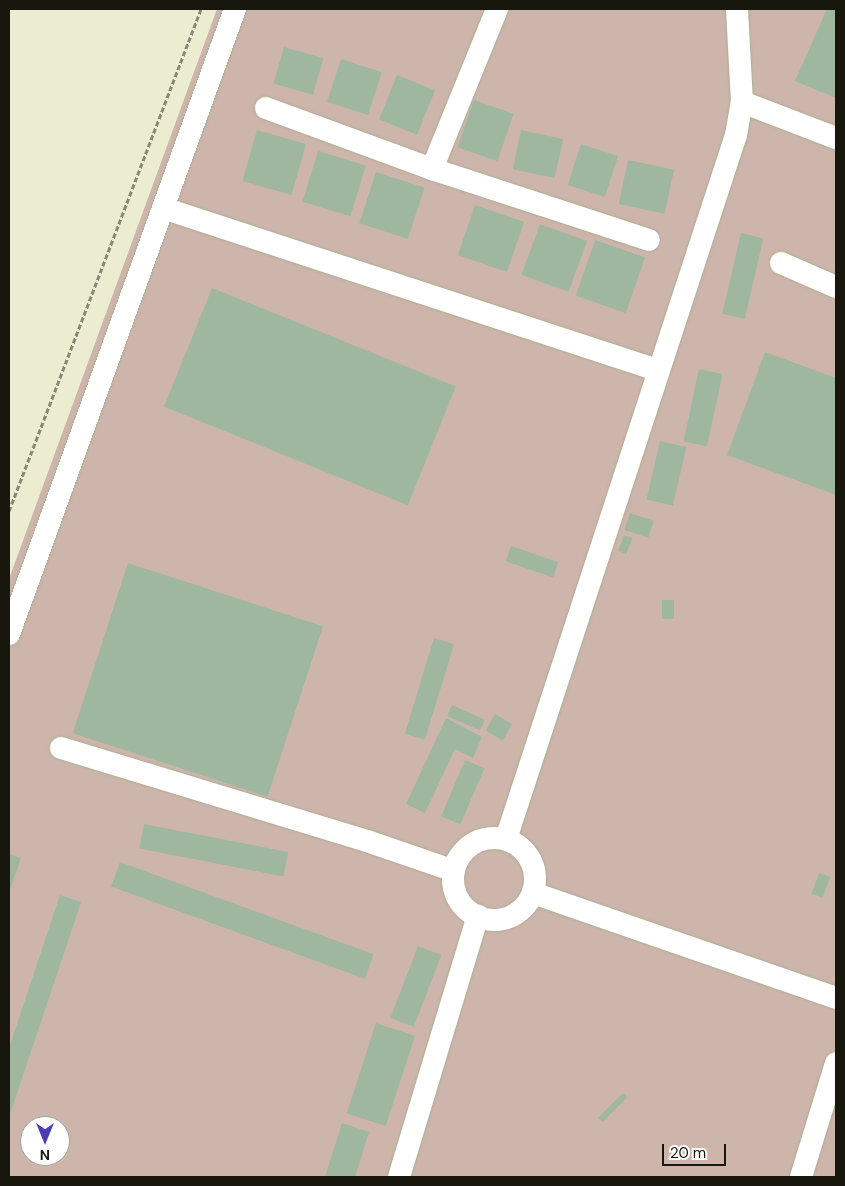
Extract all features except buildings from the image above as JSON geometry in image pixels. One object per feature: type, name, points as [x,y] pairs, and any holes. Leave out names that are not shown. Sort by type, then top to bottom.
[{"type":"street","points":[[9,634],[235,9]]},
{"type":"street","points":[[432,169],[497,9]]},
{"type":"street","points":[[506,839],[657,370],[736,135],[742,102],[737,9]]},
{"type":"street","points":[[742,102],[836,138]]},
{"type":"street","points":[[266,108],[432,169],[649,240]]},
{"type":"street","points":[[163,208],[657,370]]},
{"type":"street","points":[[781,263],[836,287]]},
{"type":"street","points":[[60,748],[358,838],[454,871]]},
{"type":"street","points":[[492,838],[506,839],[528,855],[536,880],[533,893],[517,913],[504,919],[478,916],[458,898],[454,871],[459,858],[473,844],[492,838]]},
{"type":"street","points":[[533,893],[836,998]]},
{"type":"street","points":[[399,1177],[478,916]]},
{"type":"street","points":[[801,1177],[836,1064]]},
{"type":"path","points":[[9,511],[201,9]]},
{"type":"shaded area","points":[[217,9],[836,9],[836,1177],[9,1177],[9,579]]}]
